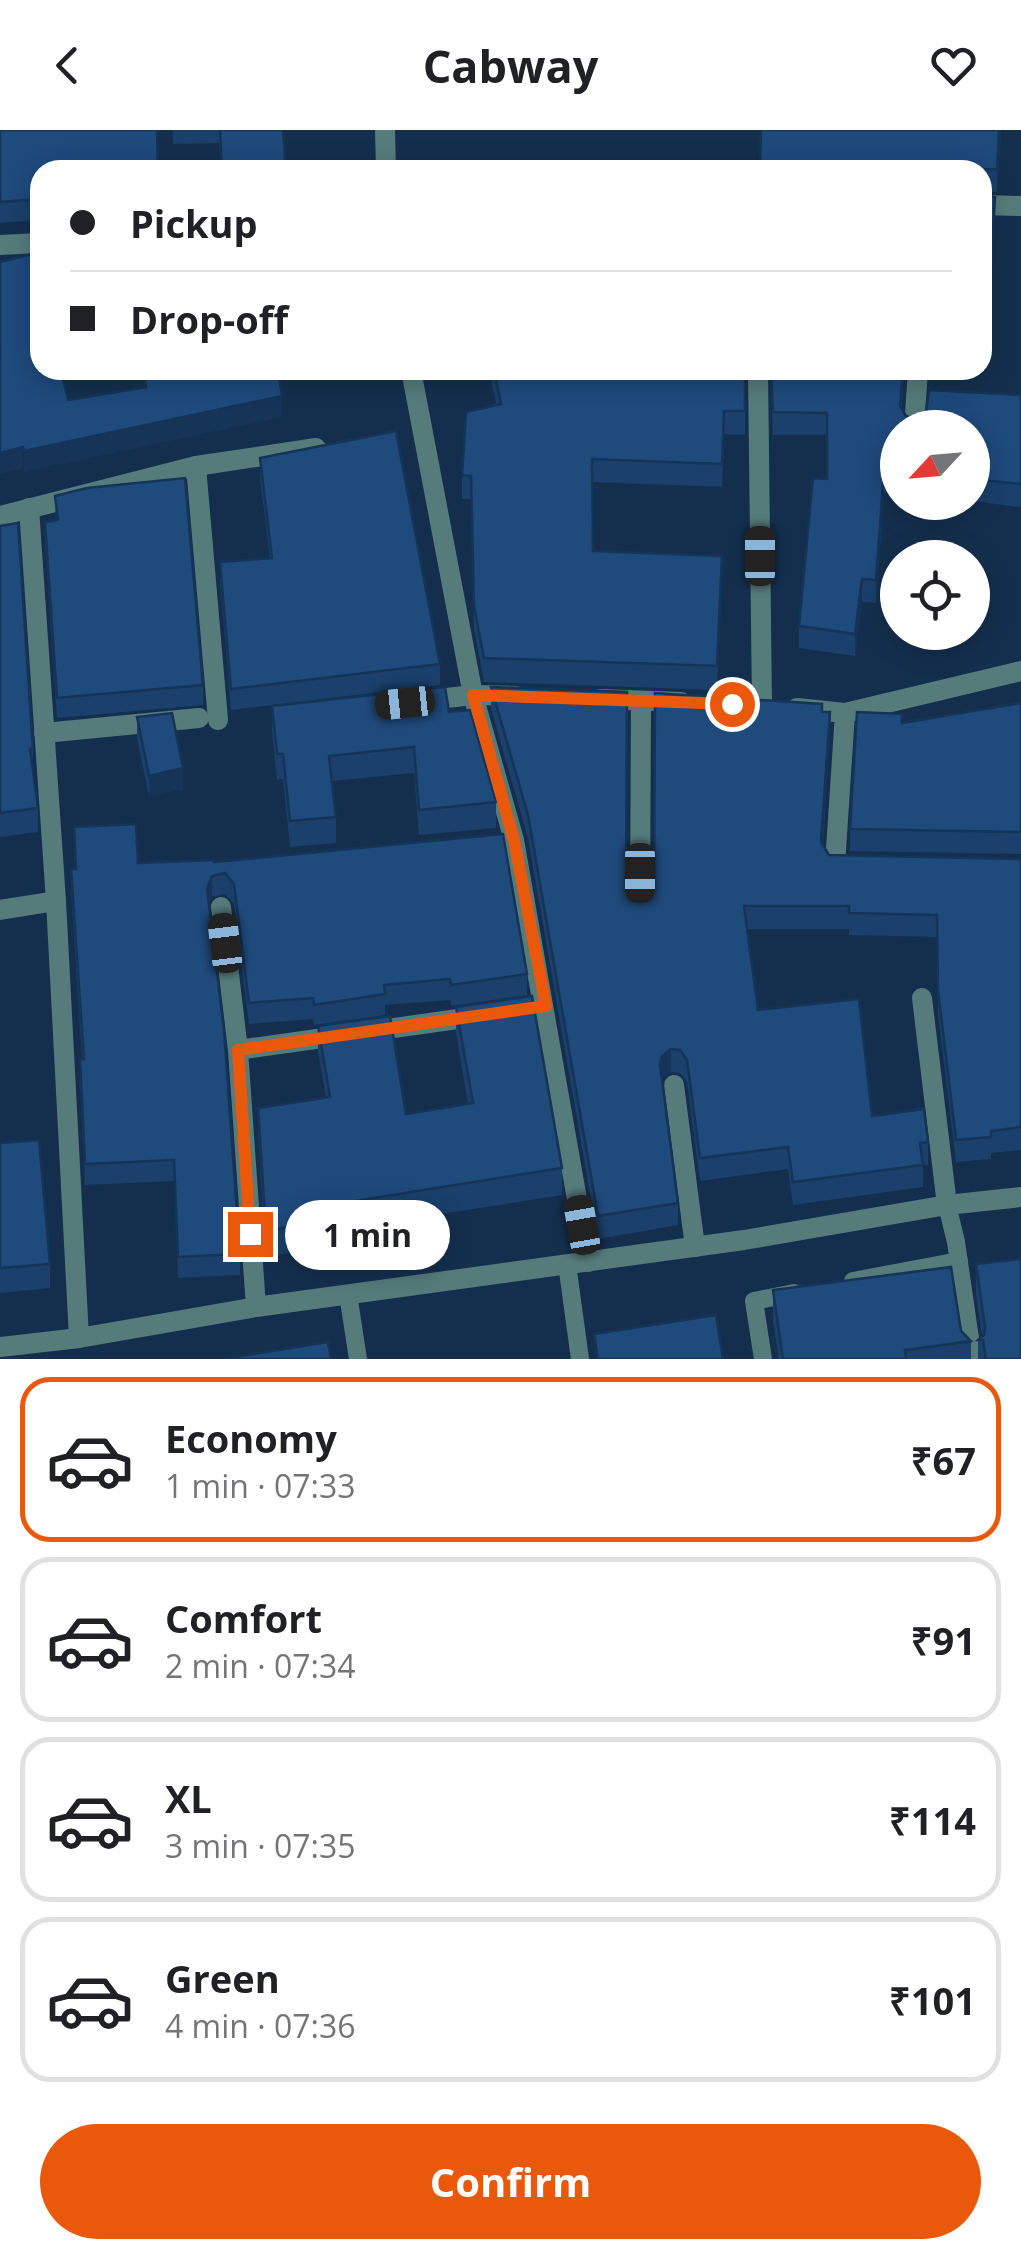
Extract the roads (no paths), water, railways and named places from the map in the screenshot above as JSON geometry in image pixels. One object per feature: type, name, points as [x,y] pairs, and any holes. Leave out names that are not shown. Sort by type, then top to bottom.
[{"type":"street","points":[[385,130],[386,160]]},
{"type":"street","points":[[992,205],[1021,206]]},
{"type":"street","points":[[0,245],[30,244]]},
{"type":"street","points":[[410,380],[411,434],[505,841],[526,1009],[577,1263]]},
{"type":"street","points":[[758,380],[762,706]]},
{"type":"street","points":[[915,410],[917,380]]},
{"type":"street","points":[[0,516],[196,466],[346,444]]},
{"type":"street","points":[[44,733],[209,719],[196,466]]},
{"type":"street","points":[[28,508],[56,902],[79,1338]]},
{"type":"street","points":[[585,699],[845,713],[1021,671]]},
{"type":"street","points":[[399,703],[473,695],[529,697]]},
{"type":"street","points":[[640,908],[642,701]]},
{"type":"street","points":[[845,713],[835,866],[872,866]]},
{"type":"street","points":[[0,910],[56,902]]},
{"type":"street","points":[[221,907],[238,1050],[256,1307]]},
{"type":"street","points":[[922,998],[947,1205]]},
{"type":"street","points":[[238,1050],[526,1009]]},
{"type":"street","points":[[674,1085],[694,1247]]},
{"type":"street","points":[[0,1347],[1021,1197]]},
{"type":"lane","points":[[947,1205],[973,1359]]},
{"type":"lane","points":[[763,1359],[754,1300],[959,1261]]},
{"type":"lane","points":[[577,1263],[580,1359]]},
{"type":"lane","points":[[348,1294],[358,1359]]}]
